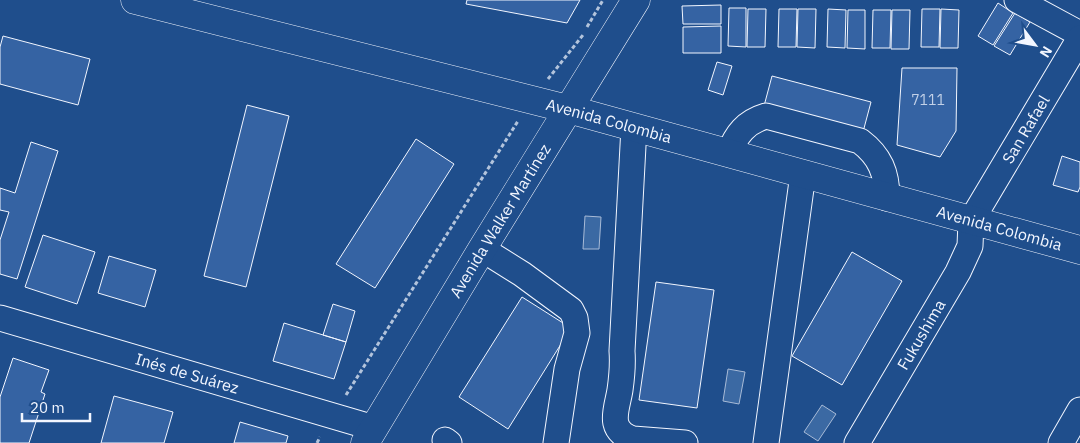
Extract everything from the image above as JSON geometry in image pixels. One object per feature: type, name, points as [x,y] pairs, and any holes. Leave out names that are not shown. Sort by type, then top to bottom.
[{"type":"main road","name":"Avenida Colombia","points":[[135,0],[532,99],[1080,250]]},
{"type":"main road","name":"Avenida Walker Martínez","points":[[370,436],[482,249],[636,0]]},
{"type":"street","points":[[1016,0],[1078,44]]},
{"type":"street","name":"San Rafael","points":[[971,221],[1078,44]]},
{"type":"street","points":[[730,154],[737,135],[744,127],[766,116],[860,141],[874,153],[882,167],[886,176],[886,198]]},
{"type":"street","points":[[634,127],[622,341],[622,375],[615,411],[616,425],[620,432],[632,439],[685,443]]},
{"type":"street","points":[[766,443],[803,174]]},
{"type":"street","name":"Fukushima","points":[[857,443],[958,272],[970,246],[971,221]]},
{"type":"street","points":[[482,249],[522,274],[571,310],[575,318],[577,333],[567,369],[556,443]]},
{"type":"street","name":"Inés de Suárez","points":[[0,318],[333,416],[370,436]]},
{"type":"street","points":[[1061,443],[1080,410]]},
{"type":"path","points":[[317,443],[532,99],[582,36],[603,0]]},
{"type":"water","points":[[585,216],[601,217],[599,249],[583,249]]},
{"type":"water","points":[[728,369],[745,372],[739,404],[723,401]]},
{"type":"water","points":[[822,405],[836,414],[818,441],[804,432]]},
{"type":"building","points":[[467,0],[580,0],[567,23],[466,4]]},
{"type":"building","points":[[998,3],[1013,13],[993,45],[978,36]]},
{"type":"building","points":[[721,5],[721,24],[683,24],[682,6]]},
{"type":"building","points":[[729,8],[746,8],[746,47],[728,46]]},
{"type":"building","points":[[748,9],[766,9],[765,47],[747,47]]},
{"type":"building","points":[[779,9],[797,9],[796,47],[778,47]]},
{"type":"building","points":[[798,9],[816,9],[815,48],[797,47]]},
{"type":"building","points":[[828,9],[846,10],[845,48],[827,47]]},
{"type":"building","points":[[922,9],[940,9],[939,47],[921,47]]},
{"type":"building","points":[[941,9],[959,10],[958,48],[940,48]]},
{"type":"building","points":[[848,10],[865,10],[865,49],[847,48]]},
{"type":"building","points":[[873,10],[891,10],[890,48],[872,48]]},
{"type":"building","points":[[892,10],[910,10],[909,49],[891,49]]},
{"type":"building","points":[[1015,13],[1030,22],[1010,55],[994,46]]},
{"type":"building","points":[[721,26],[721,53],[683,53],[683,27]]},
{"type":"building","points":[[3,36],[90,59],[78,105],[0,84],[0,47]]},
{"type":"building","points":[[717,62],[732,66],[723,95],[708,90]]},
{"type":"building","points":[[902,68],[957,68],[956,131],[940,157],[897,145]]},
{"type":"building","points":[[772,76],[871,102],[863,132],[764,106]]},
{"type":"building","points":[[247,105],[289,116],[246,287],[204,276]]},
{"type":"building","points":[[416,139],[454,164],[375,288],[336,264]]},
{"type":"building","points":[[31,142],[58,151],[17,279],[0,274],[0,240],[9,212],[0,210],[0,188],[15,193]]},
{"type":"building","points":[[1062,156],[1080,162],[1080,187],[1078,192],[1053,185]]},
{"type":"building","points":[[43,235],[95,252],[77,304],[25,287]]},
{"type":"building","points":[[852,252],[902,281],[842,385],[792,356]]},
{"type":"building","points":[[109,256],[156,270],[145,307],[98,293]]},
{"type":"building","points":[[656,282],[714,290],[697,408],[639,400]]},
{"type":"building","points":[[522,297],[571,328],[508,429],[459,397]]},
{"type":"building","points":[[333,304],[355,311],[346,342],[323,335]]},
{"type":"building","points":[[284,323],[346,342],[334,379],[273,361]]},
{"type":"building","points":[[13,358],[49,370],[41,392],[45,394],[29,443],[0,443],[0,397]]},
{"type":"building","points":[[114,396],[173,412],[164,443],[101,443]]},
{"type":"building","points":[[240,422],[288,436],[286,443],[234,443]]}]
